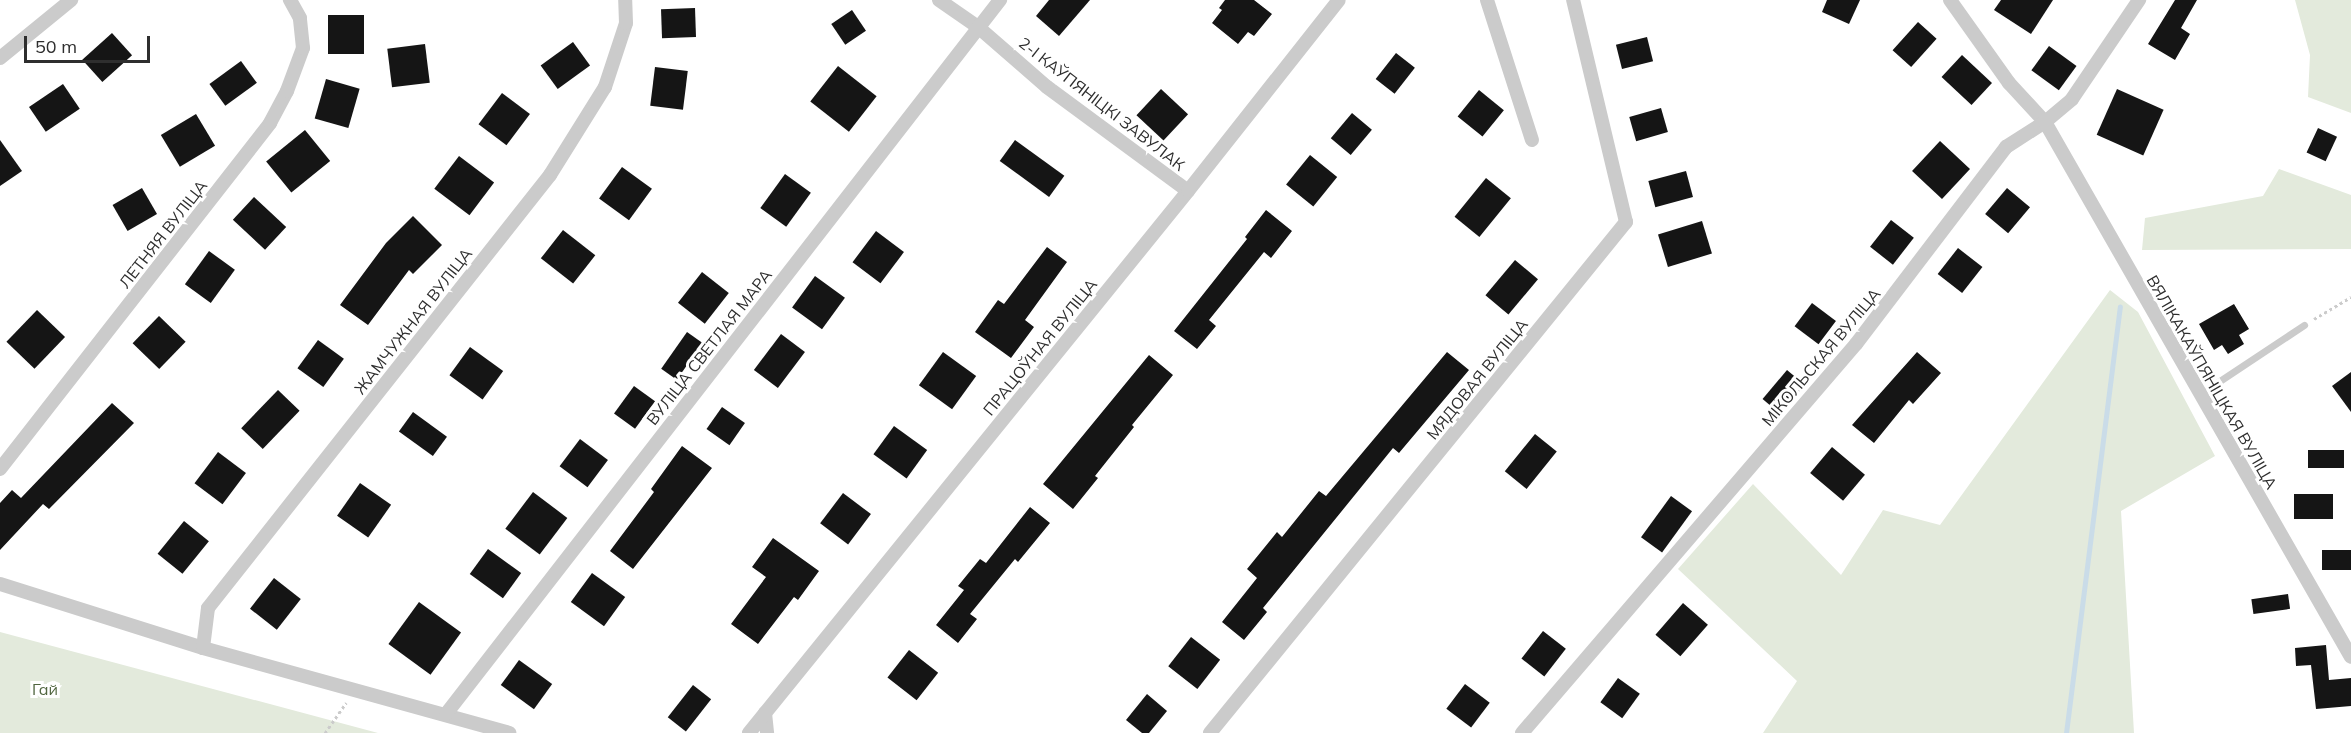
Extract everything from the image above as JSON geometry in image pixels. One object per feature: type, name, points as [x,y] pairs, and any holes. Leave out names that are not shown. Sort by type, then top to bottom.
[{"type":"street","points":[[0,58],[71,0]]},
{"type":"street","name":"ЛЕТНЯЯ ВУЛІЦА","points":[[0,469],[270,123],[287,91],[303,48],[300,18],[290,0]]},
{"type":"street","name":"ЖАМЧУЖНАЯ ВУЛІЦА","points":[[203,648],[208,608],[550,175],[605,87],[626,23],[625,0]]},
{"type":"street","name":"2-І КАЎПЯНІЦКІ ЗАВУЛАК","points":[[939,0],[978,27],[1047,87],[1188,191]]},
{"type":"street","name":"ВУЛІЦА СВЕТЛАЯ МАРА","points":[[446,714],[1000,0]]},
{"type":"street","name":"ПРАЦОЎНАЯ ВУЛІЦА","points":[[749,733],[1188,191],[1339,0]]},
{"type":"street","points":[[1487,0],[1532,140]]},
{"type":"street","name":"МЯДОВАЯ ВУЛІЦА","points":[[1210,733],[1626,222],[1573,0]]},
{"type":"street","name":"ВЯЛІКАКАЎПЯНІЦКАЯ ВУЛІЦА","points":[[1950,0],[2009,83],[2045,122],[2351,657]]},
{"type":"street","name":"МІКОЛЬСКАЯ ВУЛІЦА","points":[[1522,733],[1856,344],[2006,147],[2045,122],[2072,99],[2139,0]]},
{"type":"street","points":[[0,584],[203,648],[509,733]]},
{"type":"street","points":[[765,713],[767,733]]},
{"type":"lane","points":[[2200,394],[2304,325]]},
{"type":"path","points":[[2304,325],[2351,297]]},
{"type":"path","points":[[325,733],[355,690]]},
{"type":"green space","points":[[2295,0],[2351,0],[2351,113],[2308,97],[2310,55]]},
{"type":"green space","points":[[2279,169],[2351,195],[2351,249],[2142,250],[2145,218],[2263,196]]},
{"type":"green space","points":[[2110,290],[2138,312],[2215,456],[2121,511],[2134,733],[1763,733],[1797,681],[1678,569],[1753,484],[1841,575],[1883,510],[1940,525]]},
{"type":"green space","name":"Гай","points":[[0,632],[378,733],[0,733]]},
{"type":"building","points":[[1049,0],[1090,0],[1059,36],[1036,16]]},
{"type":"building","points":[[1225,0],[1254,0],[1272,14],[1254,36],[1248,32],[1238,44],[1212,23],[1222,10],[1219,8]]},
{"type":"building","points":[[1827,0],[1860,0],[1849,24],[1822,12]]},
{"type":"building","points":[[2001,0],[2053,0],[2031,34],[1994,10]]},
{"type":"building","points":[[2175,0],[2197,0],[2181,28],[2190,34],[2175,60],[2148,44]]},
{"type":"building","points":[[695,8],[696,37],[662,38],[661,9]]},
{"type":"building","points":[[852,10],[866,31],[845,45],[831,24]]},
{"type":"building","points":[[328,15],[364,15],[364,54],[328,54]]},
{"type":"building","points":[[1918,22],[1937,39],[1911,67],[1893,50]]},
{"type":"building","points":[[112,33],[132,55],[102,82],[82,60]]},
{"type":"building","points":[[1647,37],[1653,61],[1622,69],[1616,45]]},
{"type":"building","points":[[573,42],[590,65],[558,89],[541,66]]},
{"type":"building","points":[[425,44],[430,83],[392,87],[387,49]]},
{"type":"building","points":[[2049,46],[2077,66],[2059,90],[2031,70]]},
{"type":"building","points":[[1396,53],[1415,68],[1395,94],[1376,79]]},
{"type":"building","points":[[1962,55],[1992,83],[1972,105],[1942,77]]},
{"type":"building","points":[[241,61],[257,83],[225,106],[209,84]]},
{"type":"building","points":[[838,66],[877,96],[849,132],[810,101]]},
{"type":"building","points":[[655,67],[688,71],[683,110],[650,106]]},
{"type":"building","points":[[326,79],[360,89],[348,128],[315,118]]},
{"type":"building","points":[[63,84],[80,109],[46,132],[29,107]]},
{"type":"building","points":[[1161,89],[1188,114],[1164,141],[1136,115]]},
{"type":"building","points":[[2117,89],[2164,110],[2143,155],[2097,135]]},
{"type":"building","points":[[1479,90],[1504,110],[1482,137],[1458,116]]},
{"type":"building","points":[[502,93],[530,114],[506,145],[479,124]]},
{"type":"building","points":[[1661,108],[1668,132],[1636,141],[1629,117]]},
{"type":"building","points":[[1352,113],[1372,130],[1351,155],[1331,138]]},
{"type":"building","points":[[196,114],[215,146],[180,167],[161,135]]},
{"type":"building","points":[[2318,128],[2337,137],[2326,161],[2307,152]]},
{"type":"building","points":[[305,130],[330,161],[291,193],[266,161]]},
{"type":"building","points":[[0,140],[22,171],[0,186]]},
{"type":"building","points":[[1015,140],[1064,176],[1049,197],[1000,161]]},
{"type":"building","points":[[1940,141],[1970,169],[1942,199],[1912,171]]},
{"type":"building","points":[[1310,155],[1337,177],[1313,207],[1286,185]]},
{"type":"building","points":[[459,156],[494,182],[469,215],[434,189]]},
{"type":"building","points":[[622,167],[652,189],[629,220],[599,199]]},
{"type":"building","points":[[1686,171],[1693,197],[1655,207],[1648,181]]},
{"type":"building","points":[[785,174],[811,193],[786,227],[760,208]]},
{"type":"building","points":[[1486,178],[1511,198],[1479,237],[1455,217]]},
{"type":"building","points":[[142,188],[157,214],[128,231],[113,205]]},
{"type":"building","points":[[2007,188],[2030,207],[2008,233],[1985,214]]},
{"type":"building","points":[[254,197],[286,227],[265,250],[233,220]]},
{"type":"building","points":[[1266,210],[1292,231],[1271,258],[1264,252],[1209,320],[1216,326],[1197,349],[1174,331],[1247,239],[1245,237]]},
{"type":"building","points":[[413,216],[442,245],[413,274],[409,270],[368,325],[340,305],[386,243]]},
{"type":"building","points":[[1891,220],[1914,238],[1893,265],[1870,247]]},
{"type":"building","points":[[1702,221],[1712,254],[1668,267],[1658,234]]},
{"type":"building","points":[[563,230],[595,255],[573,284],[541,258]]},
{"type":"building","points":[[876,231],[904,252],[880,283],[853,262]]},
{"type":"building","points":[[1047,247],[1067,262],[1025,320],[1034,327],[1011,358],[975,332],[998,300],[1004,304]]},
{"type":"building","points":[[1958,248],[1982,267],[1962,293],[1938,274]]},
{"type":"building","points":[[209,251],[235,270],[211,303],[185,284]]},
{"type":"building","points":[[1515,260],[1538,279],[1508,315],[1485,295]]},
{"type":"building","points":[[702,272],[729,293],[705,324],[678,303]]},
{"type":"building","points":[[815,276],[845,298],[822,329],[792,308]]},
{"type":"building","points":[[1812,303],[1836,321],[1819,344],[1795,326]]},
{"type":"building","points":[[2234,304],[2249,329],[2239,335],[2244,344],[2228,354],[2222,345],[2214,350],[2199,324]]},
{"type":"building","points":[[37,310],[65,337],[34,369],[6,342]]},
{"type":"building","points":[[159,316],[186,342],[159,369],[133,343]]},
{"type":"building","points":[[687,332],[703,343],[677,380],[661,369]]},
{"type":"building","points":[[781,334],[805,352],[778,388],[754,370]]},
{"type":"building","points":[[318,340],[344,359],[323,387],[297,368]]},
{"type":"building","points":[[470,347],[503,371],[483,399],[449,375]]},
{"type":"building","points":[[943,352],[976,376],[952,409],[919,385]]},
{"type":"building","points":[[1447,352],[1469,370],[1399,453],[1393,448],[1263,608],[1267,612],[1244,640],[1222,622],[1257,578],[1247,569],[1277,532],[1282,537],[1319,491],[1326,496]]},
{"type":"building","points":[[1917,352],[1941,373],[1913,404],[1909,400],[1874,443],[1852,425]]},
{"type":"building","points":[[1149,355],[1173,375],[1132,425],[1134,427],[1095,476],[1098,478],[1073,509],[1043,484]]},
{"type":"building","points":[[1787,370],[1805,385],[1780,414],[1763,399]]},
{"type":"building","points":[[2351,372],[2351,412],[2332,386]]},
{"type":"building","points":[[634,386],[655,401],[635,429],[614,414]]},
{"type":"building","points":[[278,390],[300,411],[263,449],[241,428]]},
{"type":"building","points":[[112,403],[134,423],[49,509],[43,504],[0,550],[0,503],[12,490],[21,498]]},
{"type":"building","points":[[722,407],[745,423],[729,445],[707,429]]},
{"type":"building","points":[[413,412],[447,437],[433,456],[399,431]]},
{"type":"building","points":[[894,426],[927,450],[907,478],[873,454]]},
{"type":"building","points":[[1535,434],[1557,452],[1527,489],[1505,471]]},
{"type":"building","points":[[580,439],[608,460],[587,487],[560,466]]},
{"type":"building","points":[[682,446],[712,468],[633,569],[610,551],[654,492],[651,489]]},
{"type":"building","points":[[1832,447],[1865,475],[1843,501],[1810,473]]},
{"type":"building","points":[[2308,450],[2344,450],[2344,468],[2308,468]]},
{"type":"building","points":[[218,452],[246,473],[222,504],[195,483]]},
{"type":"building","points":[[360,483],[391,505],[368,538],[337,516]]},
{"type":"building","points":[[533,492],[567,518],[540,555],[505,529]]},
{"type":"building","points":[[843,493],[871,514],[848,544],[820,523]]},
{"type":"building","points":[[2294,494],[2333,494],[2333,519],[2294,519]]},
{"type":"building","points":[[1671,496],[1692,511],[1662,553],[1641,537]]},
{"type":"building","points":[[1030,507],[1050,523],[1018,562],[1015,559],[970,614],[977,619],[958,643],[936,625],[964,590],[958,586],[980,559],[986,563]]},
{"type":"building","points":[[184,521],[209,541],[182,574],[158,554]]},
{"type":"building","points":[[773,538],[819,571],[798,600],[794,597],[758,644],[731,624],[766,577],[752,567]]},
{"type":"building","points":[[488,549],[521,573],[503,598],[470,574]]},
{"type":"building","points":[[2322,550],[2351,550],[2351,570],[2322,570]]},
{"type":"building","points":[[592,573],[625,597],[604,626],[571,602]]},
{"type":"building","points":[[274,578],[301,599],[277,630],[250,609]]},
{"type":"building","points":[[2288,594],[2290,609],[2253,614],[2251,599]]},
{"type":"building","points":[[419,602],[461,633],[431,675],[388,644]]},
{"type":"building","points":[[1683,603],[1708,625],[1680,656],[1655,635]]},
{"type":"building","points":[[1543,631],[1566,649],[1544,676],[1521,659]]},
{"type":"building","points":[[1191,637],[1220,660],[1197,689],[1168,666]]},
{"type":"building","points":[[2326,645],[2329,680],[2351,678],[2351,706],[2316,709],[2311,665],[2296,666],[2295,648]]},
{"type":"building","points":[[909,650],[938,673],[917,700],[887,678]]},
{"type":"building","points":[[519,660],[552,684],[534,709],[501,685]]},
{"type":"building","points":[[1618,678],[1640,694],[1622,718],[1600,702]]},
{"type":"building","points":[[1465,684],[1490,703],[1471,727],[1446,709]]},
{"type":"building","points":[[693,685],[711,699],[686,731],[668,717]]},
{"type":"building","points":[[1147,694],[1167,711],[1149,733],[1142,733],[1126,720]]},
{"type":"waterway","points":[[2066,733],[2120,306]]}]
